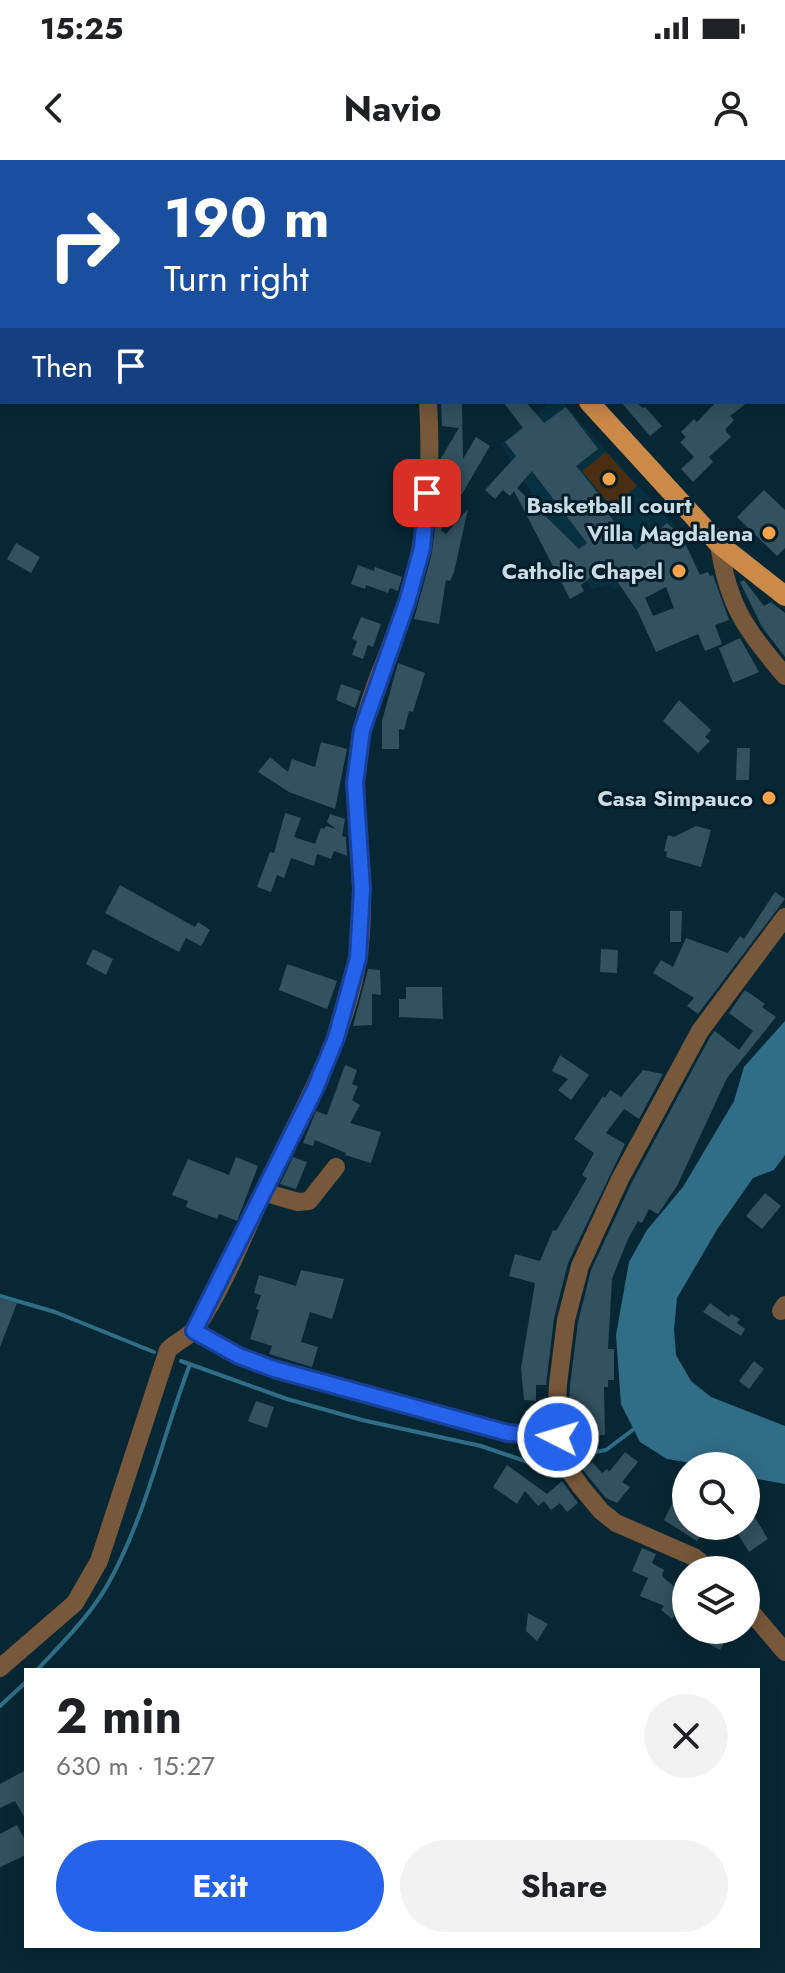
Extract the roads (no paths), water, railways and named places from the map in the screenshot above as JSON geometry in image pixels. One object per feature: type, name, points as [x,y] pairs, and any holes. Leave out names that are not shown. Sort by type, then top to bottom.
[{"type":"main road","points":[[591,404],[719,544],[785,596]]},
{"type":"street","points":[[0,1668],[75,1603],[93,1572],[111,1532],[168,1350],[194,1331],[315,1089],[336,1038],[358,958],[362,889],[355,783],[358,757],[362,730],[408,599],[422,548],[430,437],[428,404]]},
{"type":"street","points":[[719,544],[724,580],[733,605],[743,624],[785,676]]},
{"type":"street","points":[[692,1556],[616,1523],[601,1511],[565,1464],[558,1437],[558,1384],[566,1320],[580,1266],[620,1179],[700,1031],[785,917]]},
{"type":"street","points":[[263,1192],[298,1202],[309,1201],[336,1167]]},
{"type":"street","points":[[194,1331],[239,1356],[274,1369],[508,1433],[558,1437]]},
{"type":"street","points":[[760,1623],[785,1652]]},
{"type":"waterway","points":[[0,1296],[55,1312],[154,1352]]},
{"type":"waterway","points":[[181,1361],[287,1399],[362,1420],[481,1446],[531,1463],[555,1459]]},
{"type":"waterway","points":[[39,1668],[93,1607],[121,1558],[143,1504],[190,1364]]},
{"type":"waterway","points":[[567,1457],[606,1450],[638,1426]]},
{"type":"waterway","points":[[0,1706],[24,1684]]},
{"type":"place","name":"Basketball court","points":[[609,479]]},
{"type":"place","name":"Villa Magdalena","points":[[769,533]]},
{"type":"place","name":"Catholic Chapel","points":[[679,571]]},
{"type":"place","name":"Casa Simpauco","points":[[769,798]]}]
